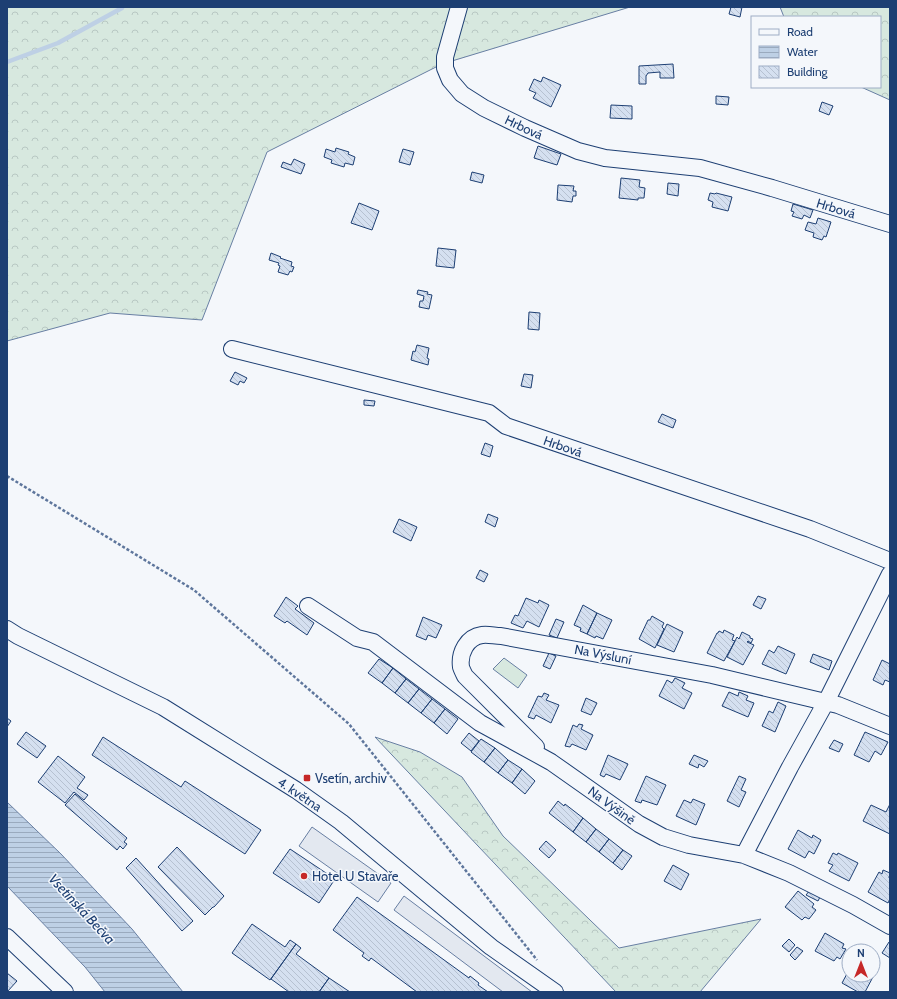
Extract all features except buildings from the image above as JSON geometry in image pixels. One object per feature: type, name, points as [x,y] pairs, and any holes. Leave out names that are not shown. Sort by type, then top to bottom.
[{"type":"street","name":"Hrbová","points":[[459,7],[445,57],[445,68],[450,80],[462,94],[484,108],[578,151],[605,158],[700,168],[890,224]]},
{"type":"street","name":"Hrbová","points":[[232,349],[489,413],[506,426],[810,529],[890,561]]},
{"type":"street","points":[[744,855],[826,702],[890,574]]},
{"type":"street","name":"Na Výšině","points":[[308,606],[358,638],[373,642],[480,723],[551,762],[639,824],[664,837],[689,845],[744,855],[789,873],[853,905],[890,926]]},
{"type":"street","name":"4. května","points":[[13,632],[162,707],[296,790],[341,822],[491,947],[555,992]]},
{"type":"street","name":"Na Výsluní","points":[[551,762],[465,676],[461,667],[461,657],[465,646],[470,640],[481,635],[509,637],[712,675],[838,705],[890,726]]},
{"type":"street","points":[[7,936],[65,992]]},
{"type":"path","points":[[7,476],[194,590],[349,724],[538,961]]},
{"type":"green space","points":[[7,7],[630,7],[442,64],[267,152],[202,320],[110,313],[7,341]]},
{"type":"green space","points":[[780,7],[890,7],[890,100],[863,88],[881,88],[881,16],[784,16]]},
{"type":"green space","points":[[504,658],[527,675],[518,688],[493,669]]},
{"type":"green space","points":[[375,737],[420,752],[462,777],[503,836],[619,948],[761,919],[700,992],[616,992]]},
{"type":"shaded area","points":[[312,827],[391,883],[378,902],[299,846]]},
{"type":"shaded area","points":[[404,896],[532,992],[503,992],[394,910]]},
{"type":"water","name":"Vsetínská Bečva","points":[[7,802],[61,854],[132,929],[183,992],[105,992],[85,967],[7,886]]},
{"type":"waterway","points":[[7,62],[58,43],[122,8]]},
{"type":"place","name":"Vsetín, archiv","points":[[307,778]]},
{"type":"place","name":"Hotel U Stavaře","points":[[304,876]]}]
